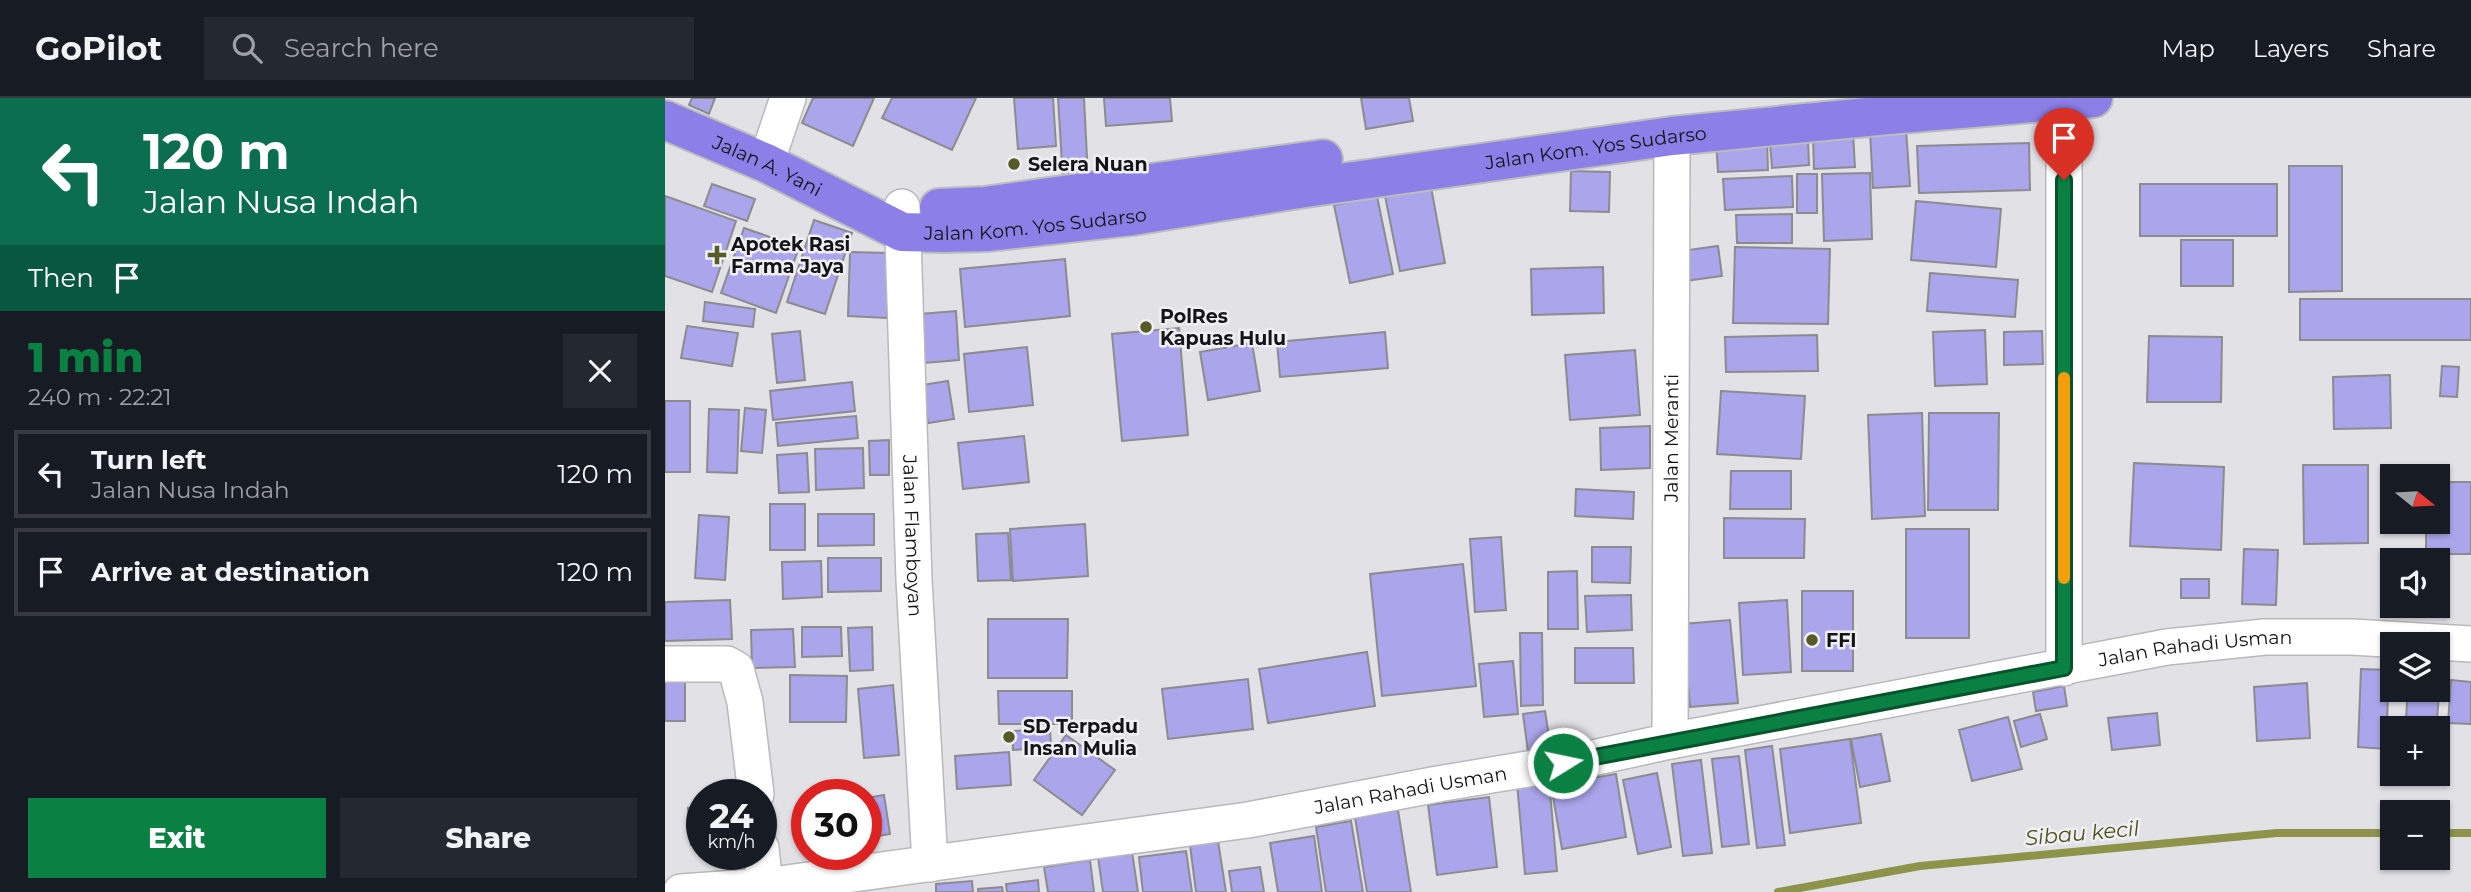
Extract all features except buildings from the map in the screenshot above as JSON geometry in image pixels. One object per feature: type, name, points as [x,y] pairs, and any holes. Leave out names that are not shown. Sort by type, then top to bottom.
[{"type":"highway","name":"Jalan Kom. Yos Sudarso","points":[[890,217],[941,208],[985,205],[1669,112],[1795,98]]},
{"type":"highway","name":"Jalan Kom. Yos Sudarso","points":[[890,217],[987,232],[1132,216],[1298,189],[1672,136],[2093,98]]},
{"type":"highway","name":"Jalan A. Yani","points":[[665,120],[890,217]]},
{"type":"street","points":[[766,163],[788,98]]},
{"type":"street","points":[[2064,99],[2064,668]]},
{"type":"street","name":"Jalan Meranti","points":[[1670,741],[1672,136]]},
{"type":"street","name":"Jalan Flamboyan","points":[[890,217],[930,864]]},
{"type":"street","name":"Jalan Rahadi Usman","points":[[681,892],[765,886],[1248,820],[1588,759],[2167,647],[2266,637],[2352,637],[2471,644]]},
{"type":"street","points":[[665,664],[727,664],[736,669],[744,702],[754,779]]},
{"type":"street","points":[[763,870],[765,886]]},
{"type":"waterway","name":"Sibau kecil","points":[[1778,892],[1920,866],[2277,833],[2380,833]]},
{"type":"waterway","name":"Sibau kecil","points":[[2450,833],[2471,833]]},
{"type":"slow traffic","points":[[2064,378],[2064,578]]},
{"type":"place","name":"Selera Nuan","points":[[1014,164]]},
{"type":"place","name":"Apotek Rasi Farma Jaya","points":[[717,255]]},
{"type":"place","name":"PolRes Kapuas Hulu","points":[[1146,327]]},
{"type":"place","name":"FFI","points":[[1812,640]]},
{"type":"place","name":"SD Terpadu Insan Mulia","points":[[1009,737]]},
{"type":"route","points":[[1563,763],[2064,668],[2064,180]]}]
